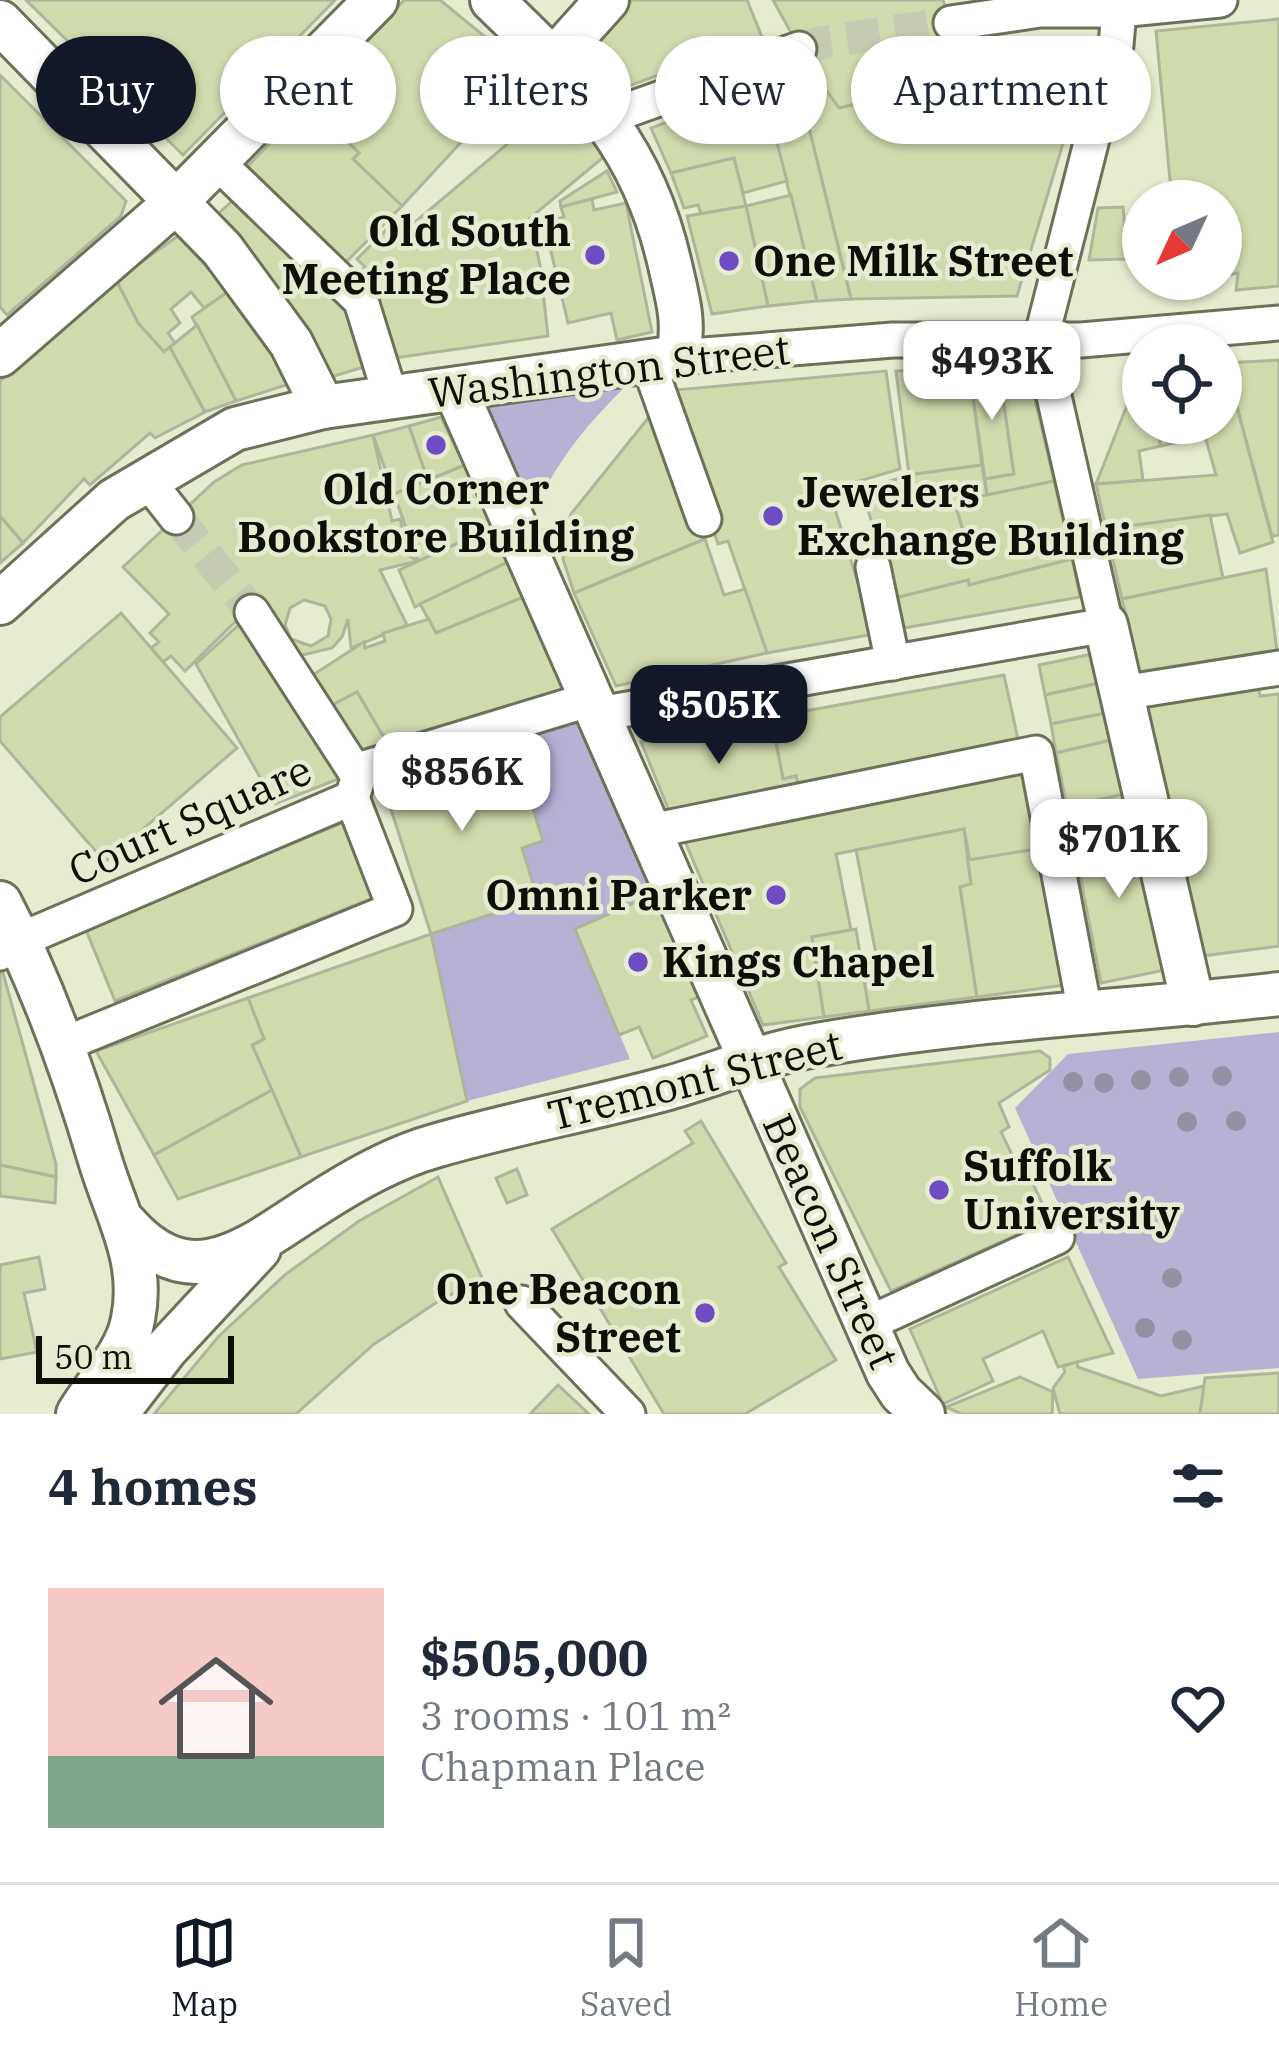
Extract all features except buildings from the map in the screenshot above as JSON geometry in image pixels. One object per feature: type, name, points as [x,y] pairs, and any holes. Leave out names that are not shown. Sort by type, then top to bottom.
[{"type":"main road","points":[[0,355],[176,202],[376,0]]},
{"type":"main road","points":[[491,0],[528,36]]},
{"type":"main road","points":[[575,36],[608,0]]},
{"type":"main road","points":[[0,22],[221,249],[291,343],[322,407]]},
{"type":"main road","points":[[622,144],[658,219],[684,328],[663,360]]},
{"type":"main road","name":"Washington Street","points":[[0,603],[114,500],[235,430],[322,407],[663,360]]},
{"type":"main road","name":"Beacon Street","points":[[455,389],[588,709],[651,831],[901,1407]]},
{"type":"main road","points":[[1106,625],[1193,1004]]},
{"type":"main road","points":[[6,932],[62,1045],[125,1223],[136,1275],[131,1330],[78,1414]]},
{"type":"main road","name":"Tremont Street","points":[[278,1232],[368,1174],[421,1150],[819,1044],[1279,994]]},
{"type":"main road","points":[[125,1223],[156,1250],[198,1262],[240,1254],[278,1232]]},
{"type":"main road","points":[[116,1414],[178,1335],[278,1232]]},
{"type":"street","points":[[951,15],[1040,10],[1118,18],[1209,1]]},
{"type":"street","points":[[355,787],[361,769],[588,709],[1106,625],[1041,339],[1118,18]]},
{"type":"street","points":[[217,162],[361,301],[391,398]]},
{"type":"street","name":"Washington Street","points":[[663,360],[893,340],[1081,340],[1279,323]]},
{"type":"street","points":[[663,360],[704,519]]},
{"type":"street","points":[[147,480],[176,517]]},
{"type":"street","points":[[873,567],[892,663]]},
{"type":"street","points":[[252,612],[355,787]]},
{"type":"street","points":[[1122,693],[1279,668]]},
{"type":"street","points":[[651,831],[1036,753],[1085,1012]]},
{"type":"street","name":"Court Square","points":[[6,932],[355,787],[395,909],[62,1045]]},
{"type":"street","points":[[867,1324],[1057,1237]]},
{"type":"street","points":[[522,1303],[628,1414]]},
{"type":"shaded area","points":[[635,377],[581,434],[539,501],[526,503],[481,398]]},
{"type":"shaded area","points":[[575,711],[657,893],[575,929],[630,1059],[467,1101],[431,934],[538,898],[522,848],[543,840],[507,733]]},
{"type":"shaded area","points":[[1279,1032],[1279,1368],[1138,1379],[1015,1108],[1068,1054]]},
{"type":"tunnel","points":[[827,42],[951,23]]},
{"type":"tunnel","points":[[176,517],[252,612]]},
{"type":"place","name":"Old South Meeting Place","points":[[595,255]]},
{"type":"place","name":"One Milk Street","points":[[729,261]]},
{"type":"place","name":"Old Corner Bookstore Building","points":[[436,445]]},
{"type":"place","name":"Jewelers Exchange Building","points":[[773,516]]},
{"type":"place","name":"Omni Parker","points":[[776,895]]},
{"type":"place","name":"Kings Chapel","points":[[638,962]]},
{"type":"place","name":"Suffolk University","points":[[939,1190]]},
{"type":"place","name":"One Beacon Street","points":[[705,1313]]}]
